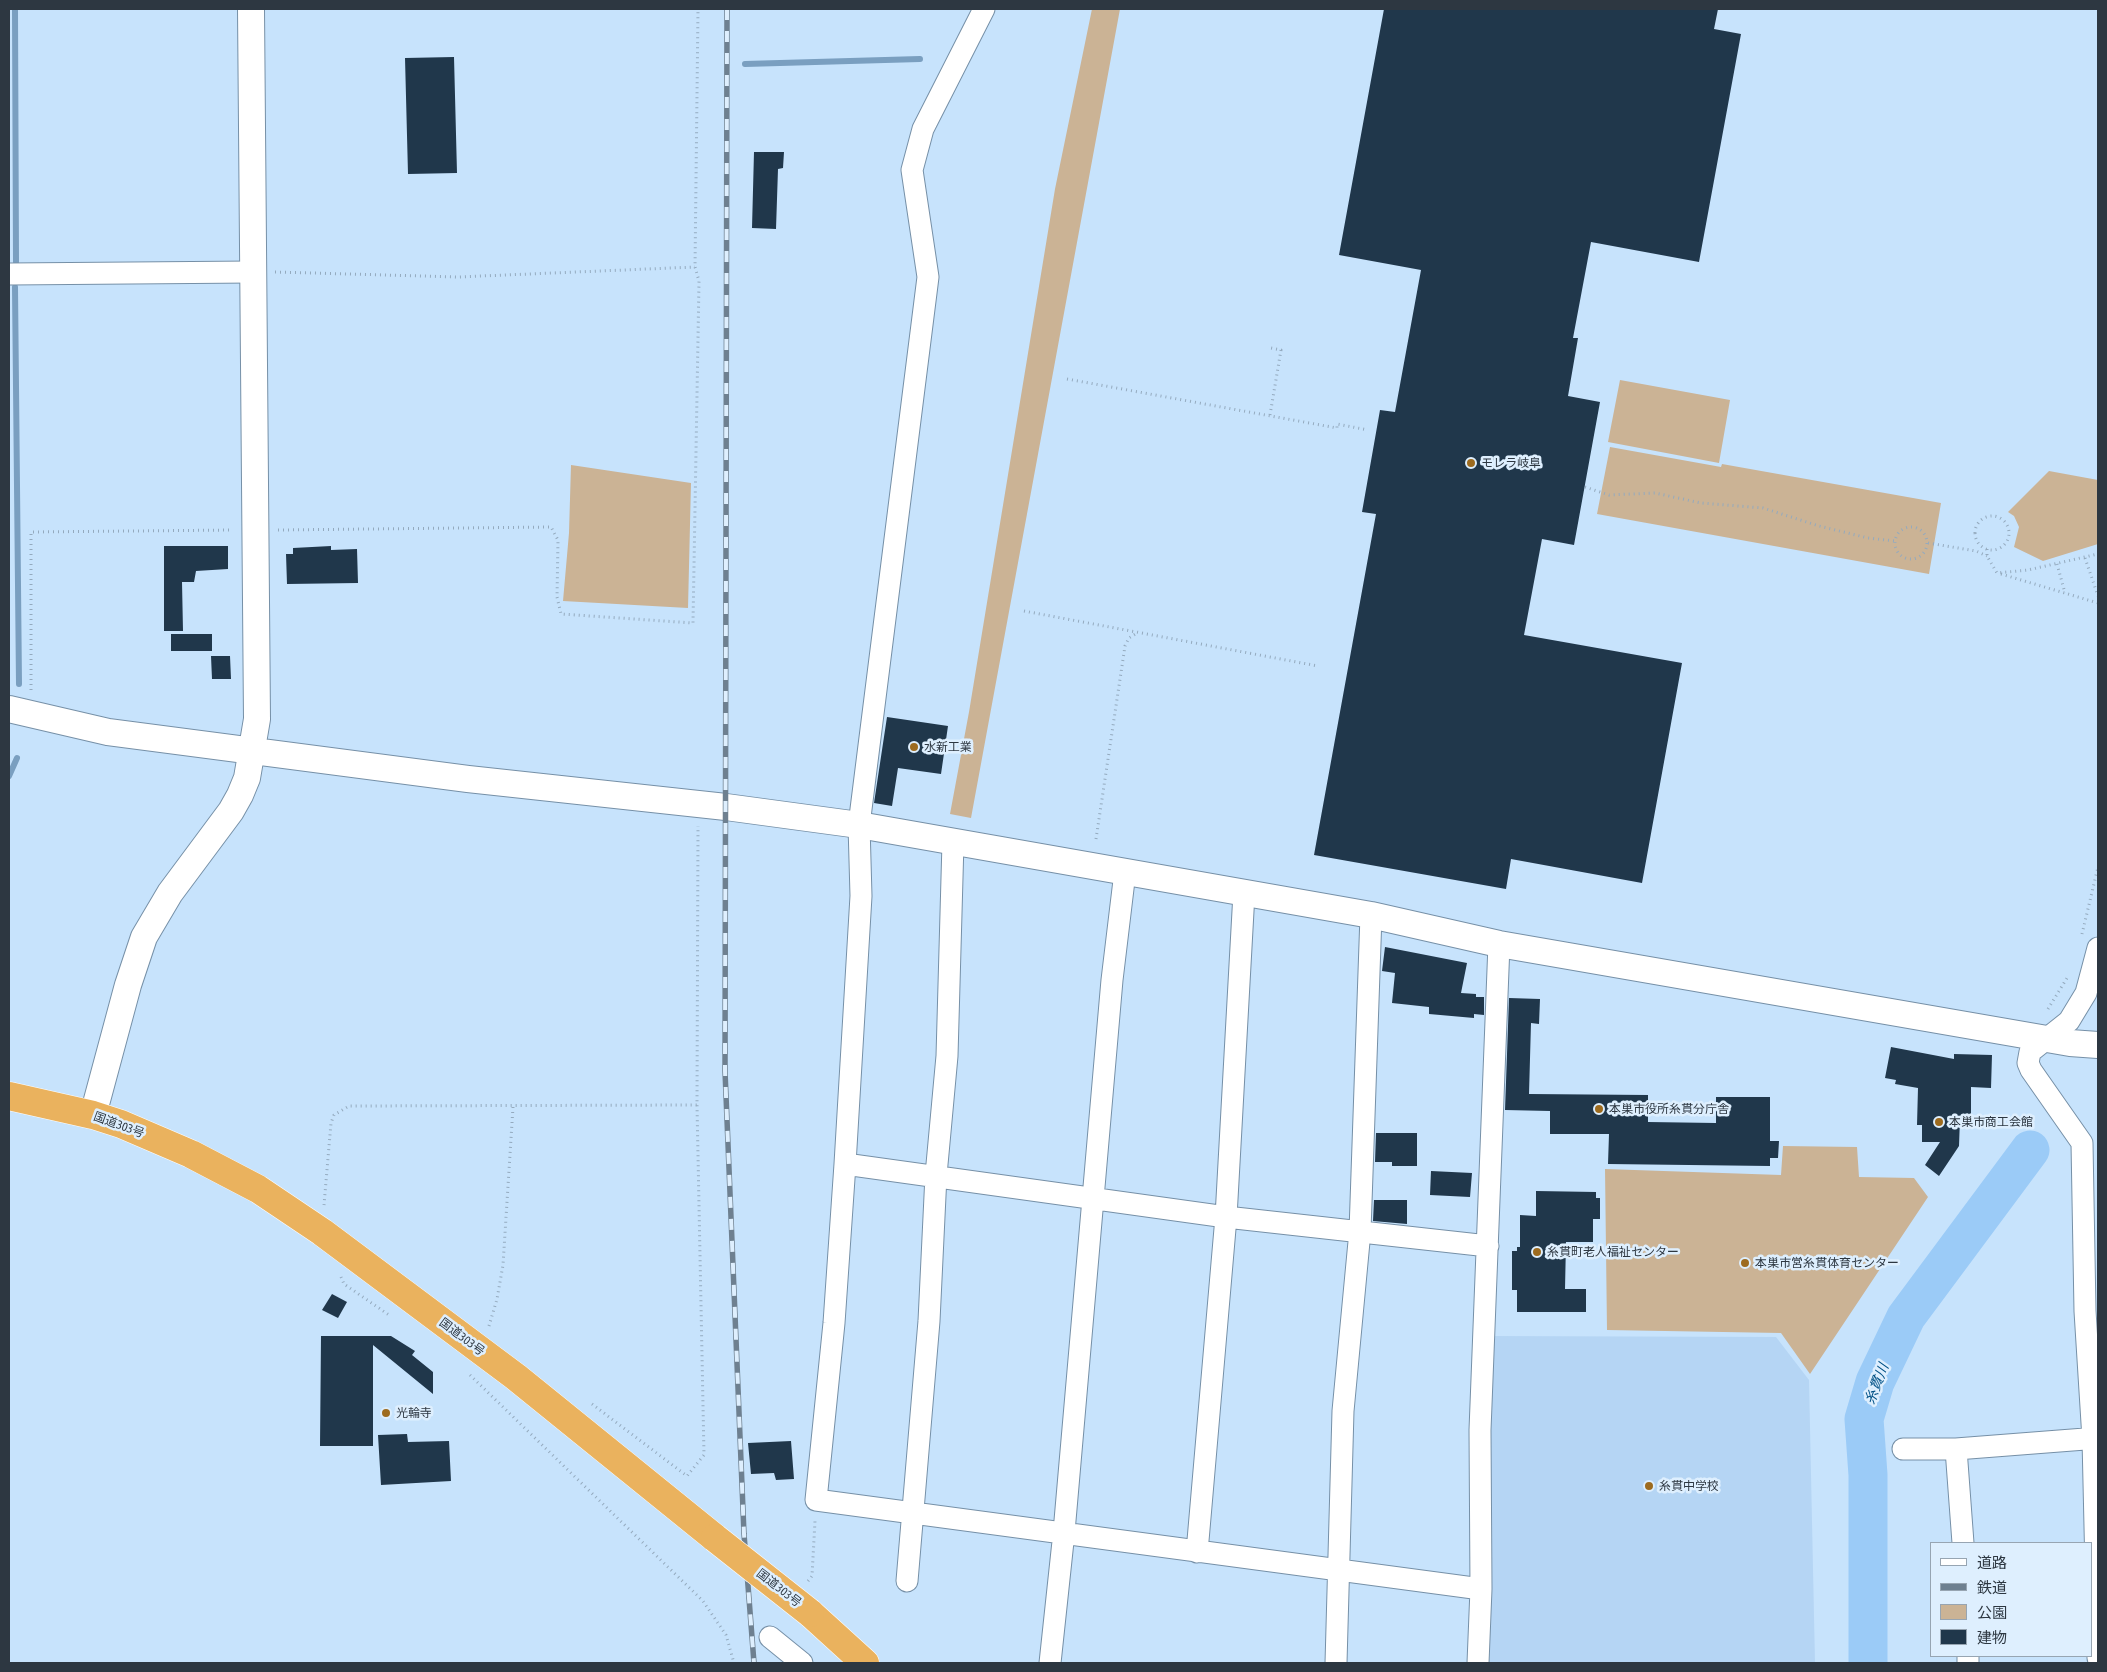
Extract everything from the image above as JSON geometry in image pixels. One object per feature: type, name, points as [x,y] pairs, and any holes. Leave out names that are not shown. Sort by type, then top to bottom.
[{"type":"highway","name":"国道303号","points":[[9,1096],[93,1115],[156,1138],[225,1171],[291,1210],[516,1378],[810,1613],[866,1663]]},
{"type":"street","points":[[93,1115],[128,984],[144,937],[170,893],[231,811],[247,778],[257,719],[251,9]]},
{"type":"street","points":[[984,9],[923,129],[912,170],[928,277],[859,826],[861,896],[845,1164],[834,1324],[816,1500],[1064,1532],[1340,1572],[1481,1590]]},
{"type":"street","points":[[9,274],[253,272]]},
{"type":"street","points":[[9,709],[108,732],[468,779],[726,807],[859,826],[1372,915],[1499,944],[2046,1039],[2098,1045]]},
{"type":"street","points":[[907,1581],[929,1321],[936,1176],[947,1056],[953,842]]},
{"type":"street","points":[[1050,1663],[1064,1532],[1112,980],[1125,872]]},
{"type":"street","points":[[1197,1552],[1226,1217],[1244,893]]},
{"type":"street","points":[[1336,1663],[1343,1411],[1360,1231],[1372,915]]},
{"type":"street","points":[[1478,1663],[1481,1590],[1480,1430],[1499,944]]},
{"type":"street","points":[[2098,948],[2086,993],[2070,1021],[2030,1052],[2028,1063],[2030,1070],[2082,1143],[2085,1311],[2096,1438],[2098,1658]]},
{"type":"street","points":[[845,1164],[1094,1197],[1226,1217],[1488,1246]]},
{"type":"street","points":[[1903,1449],[1956,1449],[2096,1438]]},
{"type":"street","points":[[1956,1449],[1963,1542]]},
{"type":"street","points":[[770,1637],[802,1663]]},
{"type":"path","points":[[31,696],[31,532],[552,527],[558,540],[557,597],[561,614],[693,623],[699,281],[694,267],[698,9]]},
{"type":"path","points":[[253,272],[338,272],[458,277],[694,267]]},
{"type":"path","points":[[1270,348],[1281,350],[1270,415]]},
{"type":"path","points":[[1067,379],[1337,428],[1337,424],[1368,430]]},
{"type":"path","points":[[1585,487],[1609,495],[1656,493],[1701,503],[1764,508],[1819,526],[1868,538],[1895,541]]},
{"type":"path","points":[[1997,516],[2008,526],[2006,541],[1994,549],[1987,549],[1980,545],[1975,531],[1982,518],[1997,516]]},
{"type":"path","points":[[1908,527],[1918,528],[1926,534],[1928,543],[1926,552],[1919,558],[1910,560],[1902,557],[1896,550],[1895,541],[1899,532],[1908,527]]},
{"type":"path","points":[[1928,543],[1976,551],[1987,556]]},
{"type":"path","points":[[1987,549],[1987,556],[1997,573],[2098,603]]},
{"type":"path","points":[[1997,573],[2028,570],[2098,554]]},
{"type":"path","points":[[2085,558],[2098,596]]},
{"type":"path","points":[[2058,564],[2066,593]]},
{"type":"path","points":[[1024,611],[1318,666]]},
{"type":"path","points":[[1096,839],[1124,646],[1129,638],[1137,633]]},
{"type":"path","points":[[687,1476],[704,1455],[697,1105],[698,822]]},
{"type":"path","points":[[322,1232],[332,1122],[334,1115],[340,1109],[349,1106],[697,1105]]},
{"type":"path","points":[[489,1326],[497,1299],[503,1265],[512,1107]]},
{"type":"path","points":[[340,1275],[344,1284],[390,1316]]},
{"type":"path","points":[[466,1372],[508,1410],[703,1601],[726,1635],[734,1663]]},
{"type":"shaded area","name":"糸貫中学校","points":[[1488,1336],[1776,1337],[1809,1380],[1815,1663],[1483,1663]]},
{"type":"green space","points":[[1092,9],[1120,9],[971,818],[950,814],[969,712],[1055,189]]},
{"type":"green space","points":[[1620,380],[1730,400],[1719,463],[1608,442]]},
{"type":"green space","points":[[1610,447],[1721,467],[1722,464],[1941,503],[1929,574],[1597,514]]},
{"type":"green space","points":[[571,465],[691,483],[688,608],[563,601],[569,533]]},
{"type":"green space","points":[[2049,471],[2098,480],[2098,544],[2043,561],[2014,547],[2019,527],[2014,516],[2008,512]]},
{"type":"green space","name":"本巣市営糸貫体育センター","points":[[1783,1146],[1857,1147],[1859,1177],[1914,1178],[1928,1197],[1810,1374],[1781,1333],[1607,1330],[1605,1169],[1781,1175]]},
{"type":"building","name":"モレラ岐阜","points":[[1384,9],[1718,9],[1714,29],[1741,34],[1699,262],[1591,242],[1573,338],[1578,338],[1568,396],[1600,402],[1574,545],[1542,539],[1524,635],[1682,663],[1642,883],[1511,859],[1506,889],[1314,855],[1376,514],[1362,512],[1380,410],[1395,412],[1421,270],[1339,255]]},
{"type":"building","points":[[454,57],[457,173],[408,174],[405,58]]},
{"type":"building","points":[[754,152],[784,152],[783,168],[778,169],[776,229],[752,228]]},
{"type":"building","points":[[164,546],[228,546],[228,569],[196,571],[194,582],[182,582],[183,631],[164,631]]},
{"type":"building","points":[[331,546],[331,550],[357,549],[358,583],[287,584],[286,554],[293,554],[293,548]]},
{"type":"building","points":[[171,634],[212,634],[212,651],[171,651]]},
{"type":"building","points":[[211,656],[230,656],[231,679],[212,679]]},
{"type":"building","name":"水新工業","points":[[887,717],[948,726],[941,774],[898,768],[892,806],[874,803]]},
{"type":"building","points":[[1385,947],[1467,963],[1461,993],[1476,994],[1476,997],[1484,997],[1484,1015],[1474,1014],[1474,1018],[1429,1014],[1429,1007],[1392,1003],[1395,973],[1382,971]]},
{"type":"building","name":"本巣市役所糸貫分庁舎","points":[[1509,998],[1540,999],[1539,1024],[1531,1023],[1529,1094],[1648,1095],[1648,1122],[1716,1123],[1716,1097],[1770,1097],[1770,1141],[1779,1141],[1778,1158],[1770,1158],[1770,1166],[1608,1164],[1609,1134],[1550,1134],[1550,1111],[1505,1110]]},
{"type":"building","points":[[1891,1047],[1954,1059],[1954,1054],[1992,1055],[1991,1088],[1971,1087],[1971,1119],[1960,1118],[1959,1146],[1939,1176],[1925,1165],[1940,1142],[1922,1142],[1922,1125],[1917,1125],[1918,1088],[1895,1084],[1896,1080],[1885,1078]]},
{"type":"building","points":[[1376,1133],[1417,1133],[1417,1166],[1392,1166],[1392,1162],[1375,1162]]},
{"type":"building","points":[[1431,1171],[1472,1173],[1470,1197],[1430,1195]]},
{"type":"building","name":"糸貫町老人福祉センター","points":[[1536,1191],[1596,1192],[1596,1198],[1600,1198],[1600,1219],[1593,1219],[1593,1242],[1566,1242],[1565,1289],[1586,1289],[1586,1312],[1517,1312],[1517,1290],[1512,1290],[1512,1251],[1517,1251],[1517,1247],[1520,1247],[1520,1215],[1536,1216]]},
{"type":"building","points":[[1374,1200],[1407,1200],[1407,1224],[1373,1221]]},
{"type":"building","points":[[332,1294],[347,1302],[338,1318],[322,1310]]},
{"type":"building","points":[[321,1336],[391,1336],[415,1351],[412,1355],[433,1372],[433,1394],[373,1345],[373,1446],[320,1446]]},
{"type":"building","points":[[407,1434],[408,1442],[449,1441],[451,1481],[381,1485],[378,1435]]},
{"type":"building","points":[[791,1441],[794,1479],[776,1480],[774,1473],[751,1474],[748,1443]]},
{"type":"waterway","points":[[15,9],[16,262]]},
{"type":"waterway","points":[[745,64],[920,59]]},
{"type":"waterway","points":[[15,287],[19,684]]},
{"type":"waterway","points":[[9,776],[17,758]]},
{"type":"waterway","name":"糸貫川","points":[[1868,1663],[1868,1475],[1864,1419],[1875,1382],[1906,1317],[2030,1150]]},
{"type":"railway","points":[[727,9],[725,1071],[744,1534],[754,1663]]},
{"type":"place","name":"モレラ岐阜","points":[[1471,463]]},
{"type":"place","name":"水新工業","points":[[914,747]]},
{"type":"place","name":"本巣市役所糸貫分庁舎","points":[[1599,1109]]},
{"type":"place","name":"本巣市商工会館","points":[[1939,1122]]},
{"type":"place","name":"糸貫町老人福祉センター","points":[[1537,1252]]},
{"type":"place","name":"本巣市営糸貫体育センター","points":[[1745,1263]]},
{"type":"place","name":"光輪寺","points":[[386,1413]]},
{"type":"place","name":"糸貫中学校","points":[[1649,1486]]}]
